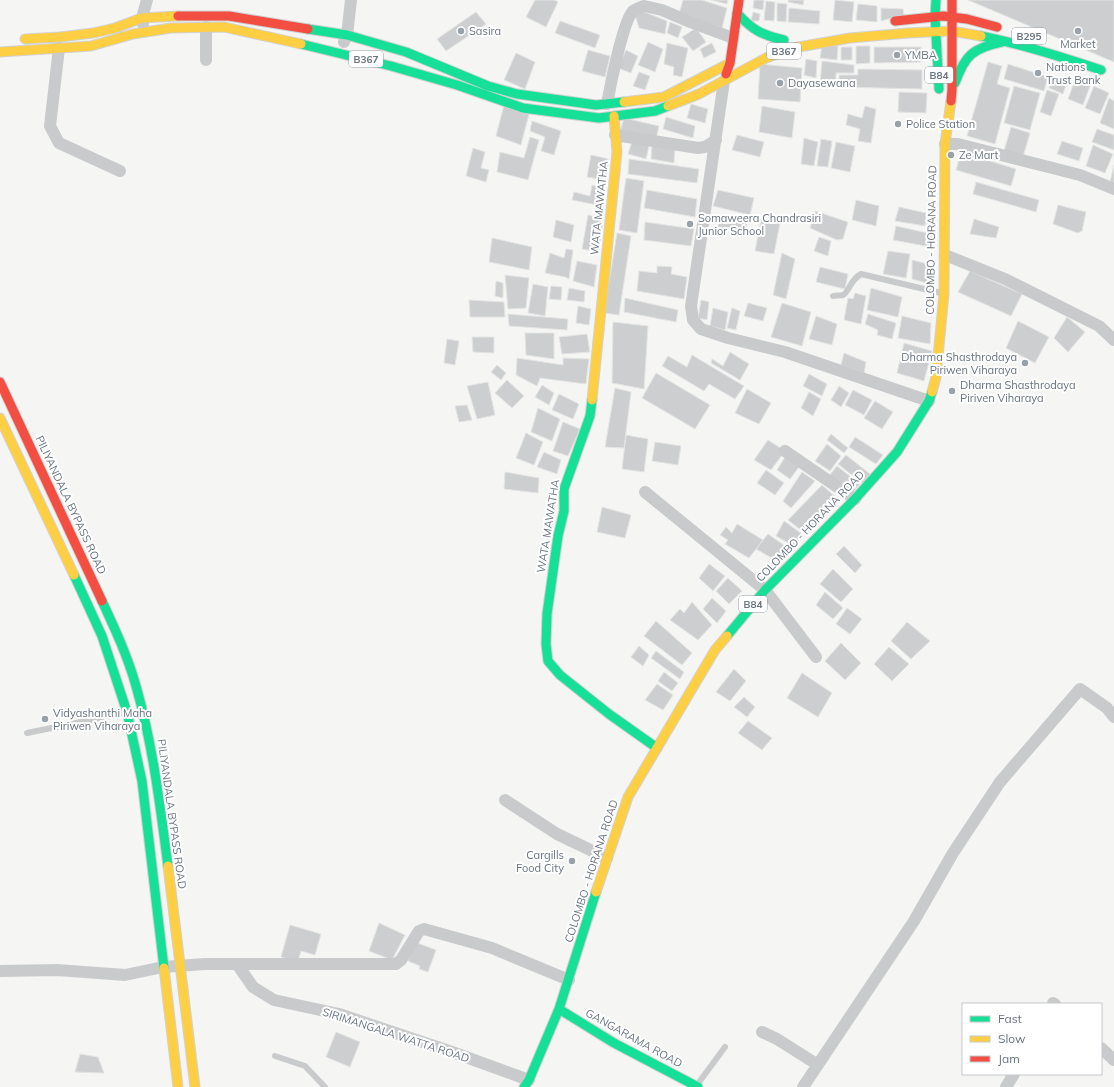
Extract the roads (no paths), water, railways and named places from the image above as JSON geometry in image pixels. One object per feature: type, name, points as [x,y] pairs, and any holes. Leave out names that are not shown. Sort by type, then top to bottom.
[{"type":"main road","points":[[724,81],[730,63],[739,0]]},
{"type":"main road","name":"B84","points":[[936,0],[935,16],[940,103],[945,139]]},
{"type":"main road","name":"B84","points":[[945,139],[952,90],[952,0]]},
{"type":"main road","name":"B367","points":[[737,13],[750,27],[760,33],[787,38],[770,46]]},
{"type":"main road","name":"B367","points":[[22,40],[66,37],[93,33],[115,28],[142,18],[163,16],[229,16],[347,35],[406,52],[488,86],[517,94],[596,106],[664,97],[743,57]]},
{"type":"main road","points":[[884,23],[935,16],[951,17]]},
{"type":"main road","name":"B295","points":[[951,17],[970,20],[1005,30]]},
{"type":"main road","name":"B367","points":[[0,52],[91,46],[133,34],[171,28],[224,27],[340,53],[457,85],[523,108],[599,118],[655,111],[698,94],[766,58],[793,48],[850,38],[936,31]]},
{"type":"main road","points":[[936,31],[951,31]]},
{"type":"main road","name":"B295","points":[[951,31],[1006,41],[1060,56],[1104,71],[1038,41]]},
{"type":"main road","points":[[952,90],[962,65],[971,53],[984,45],[1006,41]]},
{"type":"main road","name":"WATA MAWATHA","points":[[614,116],[616,159],[590,416],[564,489],[564,511],[558,536],[547,614],[546,644],[548,661],[560,675],[609,714],[657,748]]},
{"type":"main road","name":"COLOMBO - HORANA ROAD","points":[[527,1084],[559,1009],[606,858],[628,797],[715,650],[765,590],[855,499],[897,452],[929,401],[936,377],[944,294],[945,139]]},
{"type":"main road","name":"PILIYANDALA BYPASS ROAD","points":[[0,382],[114,626],[136,685],[148,733],[157,779],[195,1087]]},
{"type":"main road","points":[[0,418],[102,636],[127,712],[142,781],[178,1087]]},
{"type":"main road","name":"GANGARAMA ROAD","points":[[559,1009],[614,1043],[697,1087]]},
{"type":"street","points":[[144,32],[142,18],[147,0]]},
{"type":"street","points":[[340,53],[347,35],[351,0]]},
{"type":"street","points":[[606,104],[628,22],[634,11],[644,6],[662,10],[733,38]]},
{"type":"street","points":[[206,27],[206,60]]},
{"type":"street","points":[[59,48],[50,126],[59,143],[120,171]]},
{"type":"street","points":[[724,81],[691,306],[693,320],[700,329],[728,338],[785,352],[929,401]]},
{"type":"street","points":[[615,135],[698,148],[705,147],[716,140]]},
{"type":"street","points":[[945,139],[958,144],[1073,173],[1114,189]]},
{"type":"street","points":[[945,255],[1012,282],[1099,326],[1114,340]]},
{"type":"street","points":[[784,451],[855,499]]},
{"type":"street","points":[[645,492],[765,590],[816,657]]},
{"type":"street","points":[[803,1087],[914,921],[953,853],[1000,782],[1080,689],[1107,708],[1114,718]]},
{"type":"street","points":[[505,800],[557,834],[606,858]]},
{"type":"street","points":[[0,970],[58,970],[125,975],[163,967],[181,966],[237,964],[396,964],[401,960],[419,931],[424,929],[492,948],[569,980]]},
{"type":"street","name":"SIRIMANGALA WATTA ROAD","points":[[237,964],[253,987],[274,1000],[339,1014],[452,1052],[527,1084]]},
{"type":"street","points":[[762,1032],[777,1039],[818,1065]]},
{"type":"street","points":[[1102,1049],[1114,1060]]},
{"type":"street","points":[[1006,1087],[1013,1075]]},
{"type":"lane","points":[[833,296],[843,295],[853,280],[861,274],[944,294]]},
{"type":"lane","points":[[27,733],[127,712]]},
{"type":"lane","points":[[697,1087],[725,1047]]},
{"type":"lane","points":[[275,1056],[304,1066],[325,1087]]},
{"type":"place","name":"Sasira","points":[[461,31]]},
{"type":"place","name":"Market","points":[[1078,31]]},
{"type":"place","name":"YMBA","points":[[897,55]]},
{"type":"place","name":"Nations Trust Bank","points":[[1038,73]]},
{"type":"place","name":"Dayasewana","points":[[780,83]]},
{"type":"place","name":"Police Station","points":[[898,124]]},
{"type":"place","name":"Ze Mart","points":[[951,155]]},
{"type":"place","name":"Somaweera Chandrasiri Junior School","points":[[690,224]]},
{"type":"place","name":"Dharma Shasthrodaya Piriwen Viharaya","points":[[1025,363]]},
{"type":"place","name":"Dharma Shasthrodaya Piriven Viharaya","points":[[952,391]]},
{"type":"place","name":"Vidyashanthi Maha Piriwen Viharaya","points":[[45,719]]},
{"type":"place","name":"Cargills Food City","points":[[572,861]]}]
